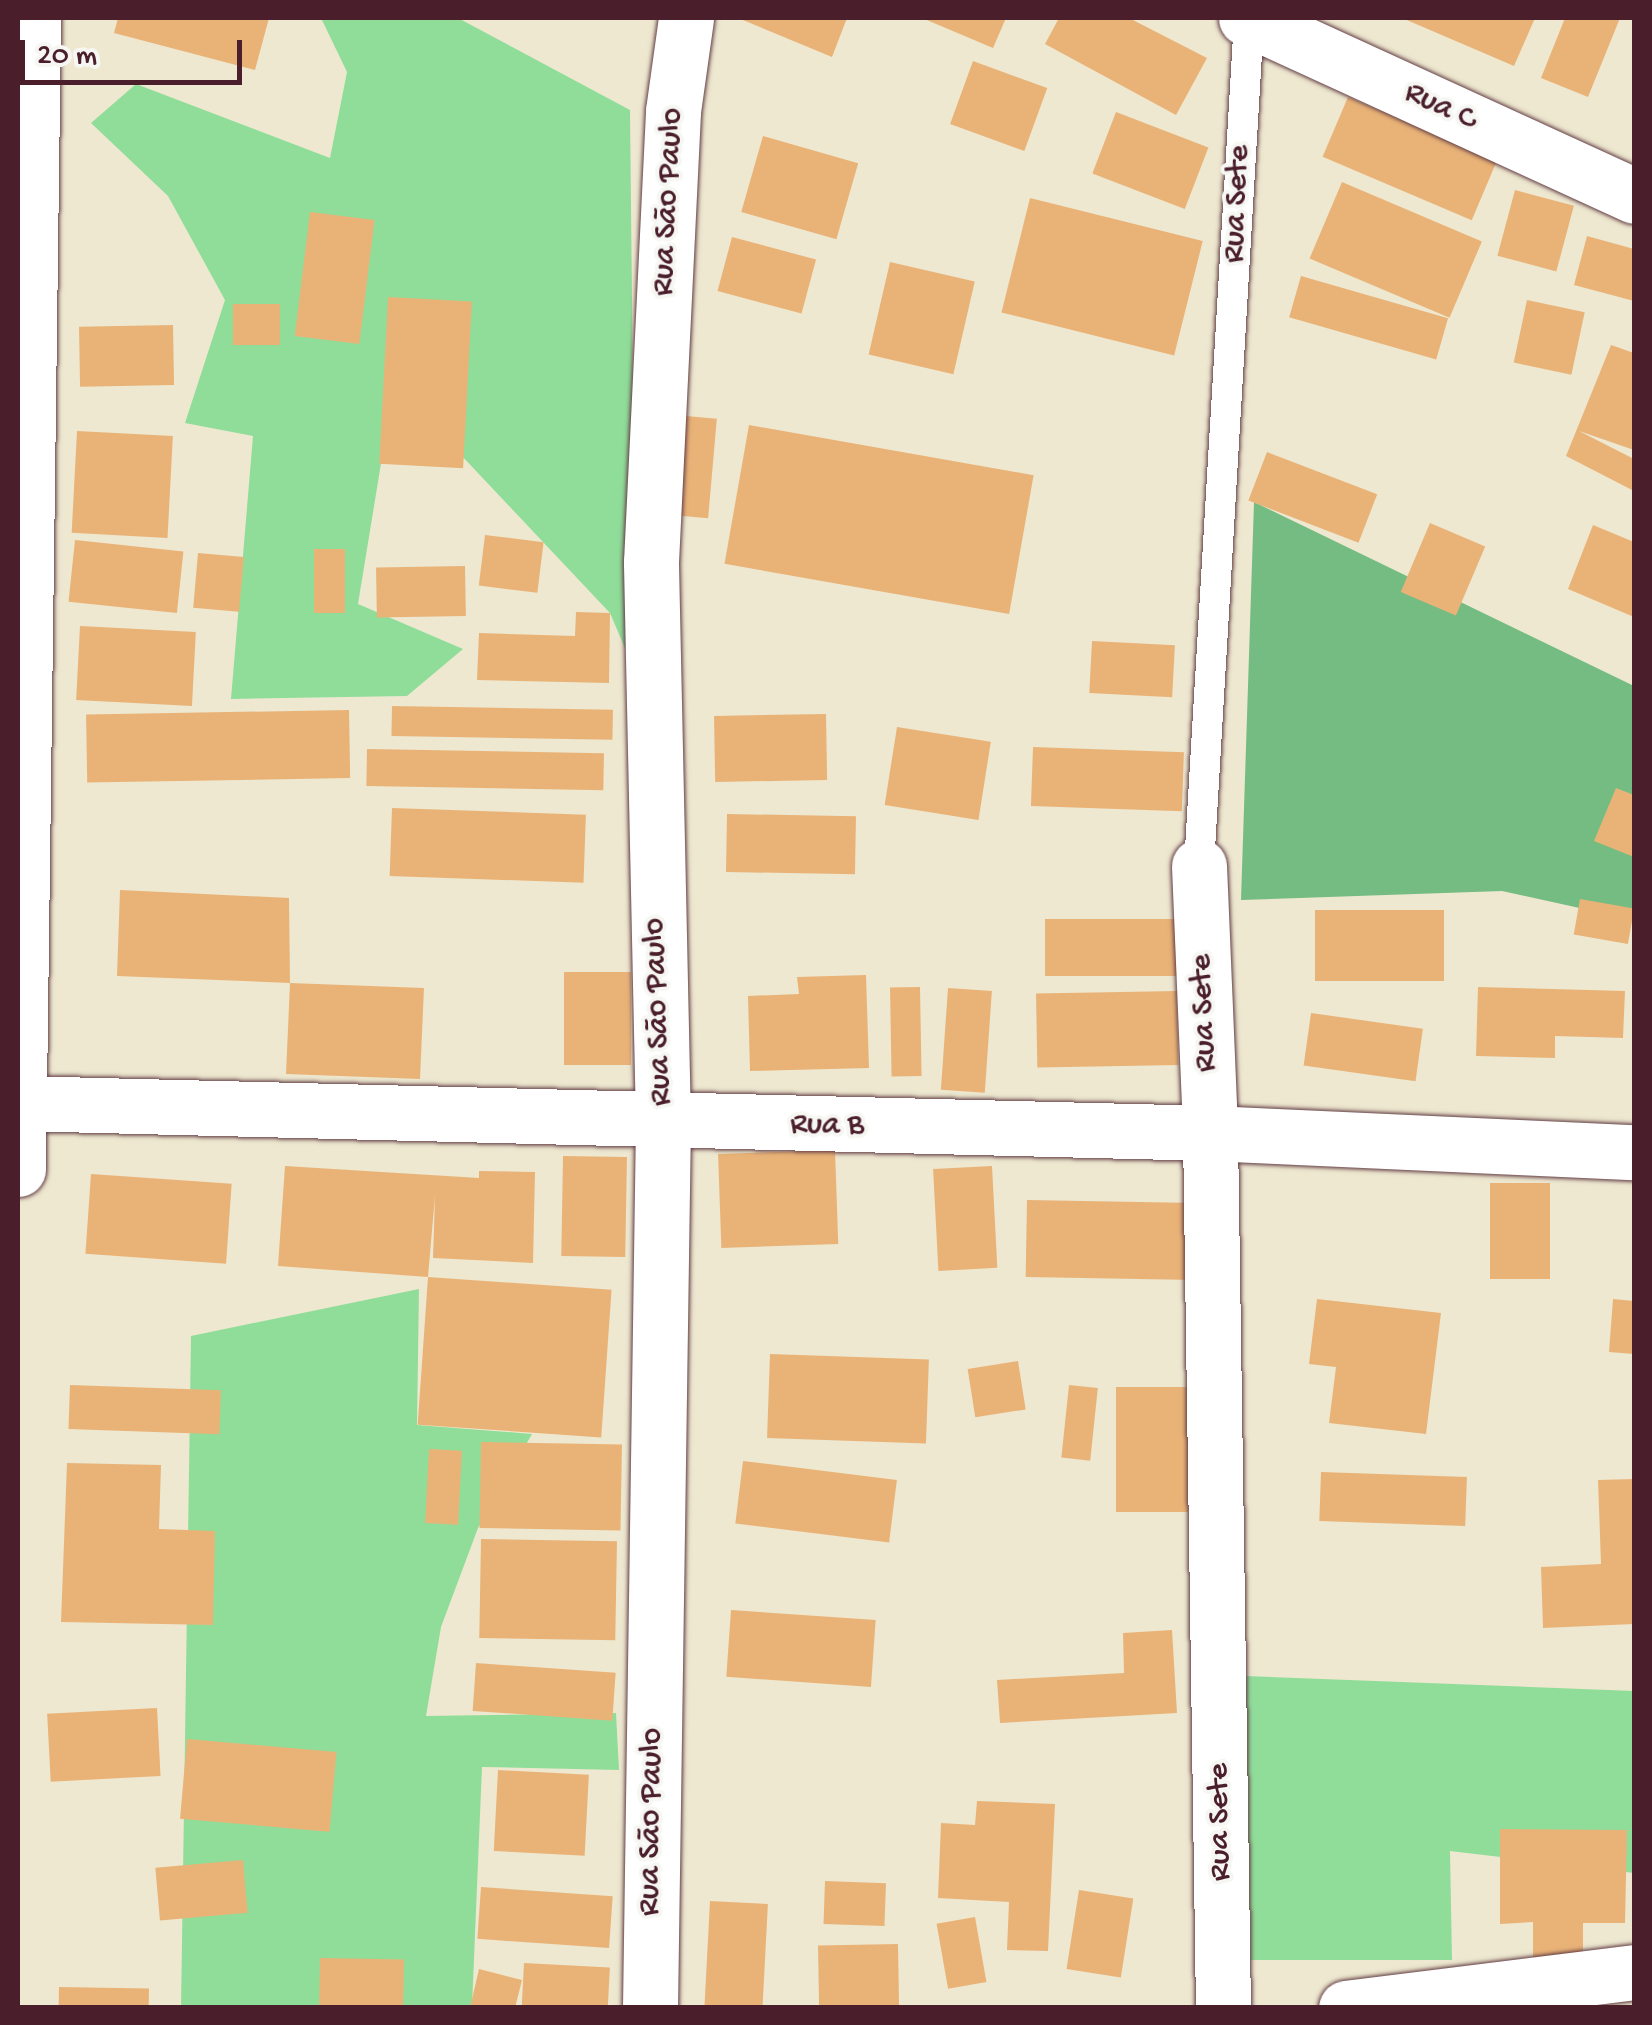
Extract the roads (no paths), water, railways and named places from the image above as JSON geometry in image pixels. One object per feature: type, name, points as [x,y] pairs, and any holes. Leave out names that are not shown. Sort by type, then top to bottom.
[{"type":"street","points":[[18,1169],[33,18]]},
{"type":"street","name":"Rua São Paulo","points":[[650,2008],[662,1123],[651,562],[673,112],[686,18]]},
{"type":"street","name":"Rua C","points":[[1247,18],[1634,196]]},
{"type":"street","name":"Rua Sete","points":[[1199,866],[1210,1134],[1223,2008]]},
{"type":"street","name":"Rua B","points":[[19,1102],[662,1123],[1210,1134],[1634,1152]]},
{"type":"street","points":[[1346,2008],[1634,1972]]},
{"type":"lane","name":"Rua Sete","points":[[1199,866],[1247,18]]}]
